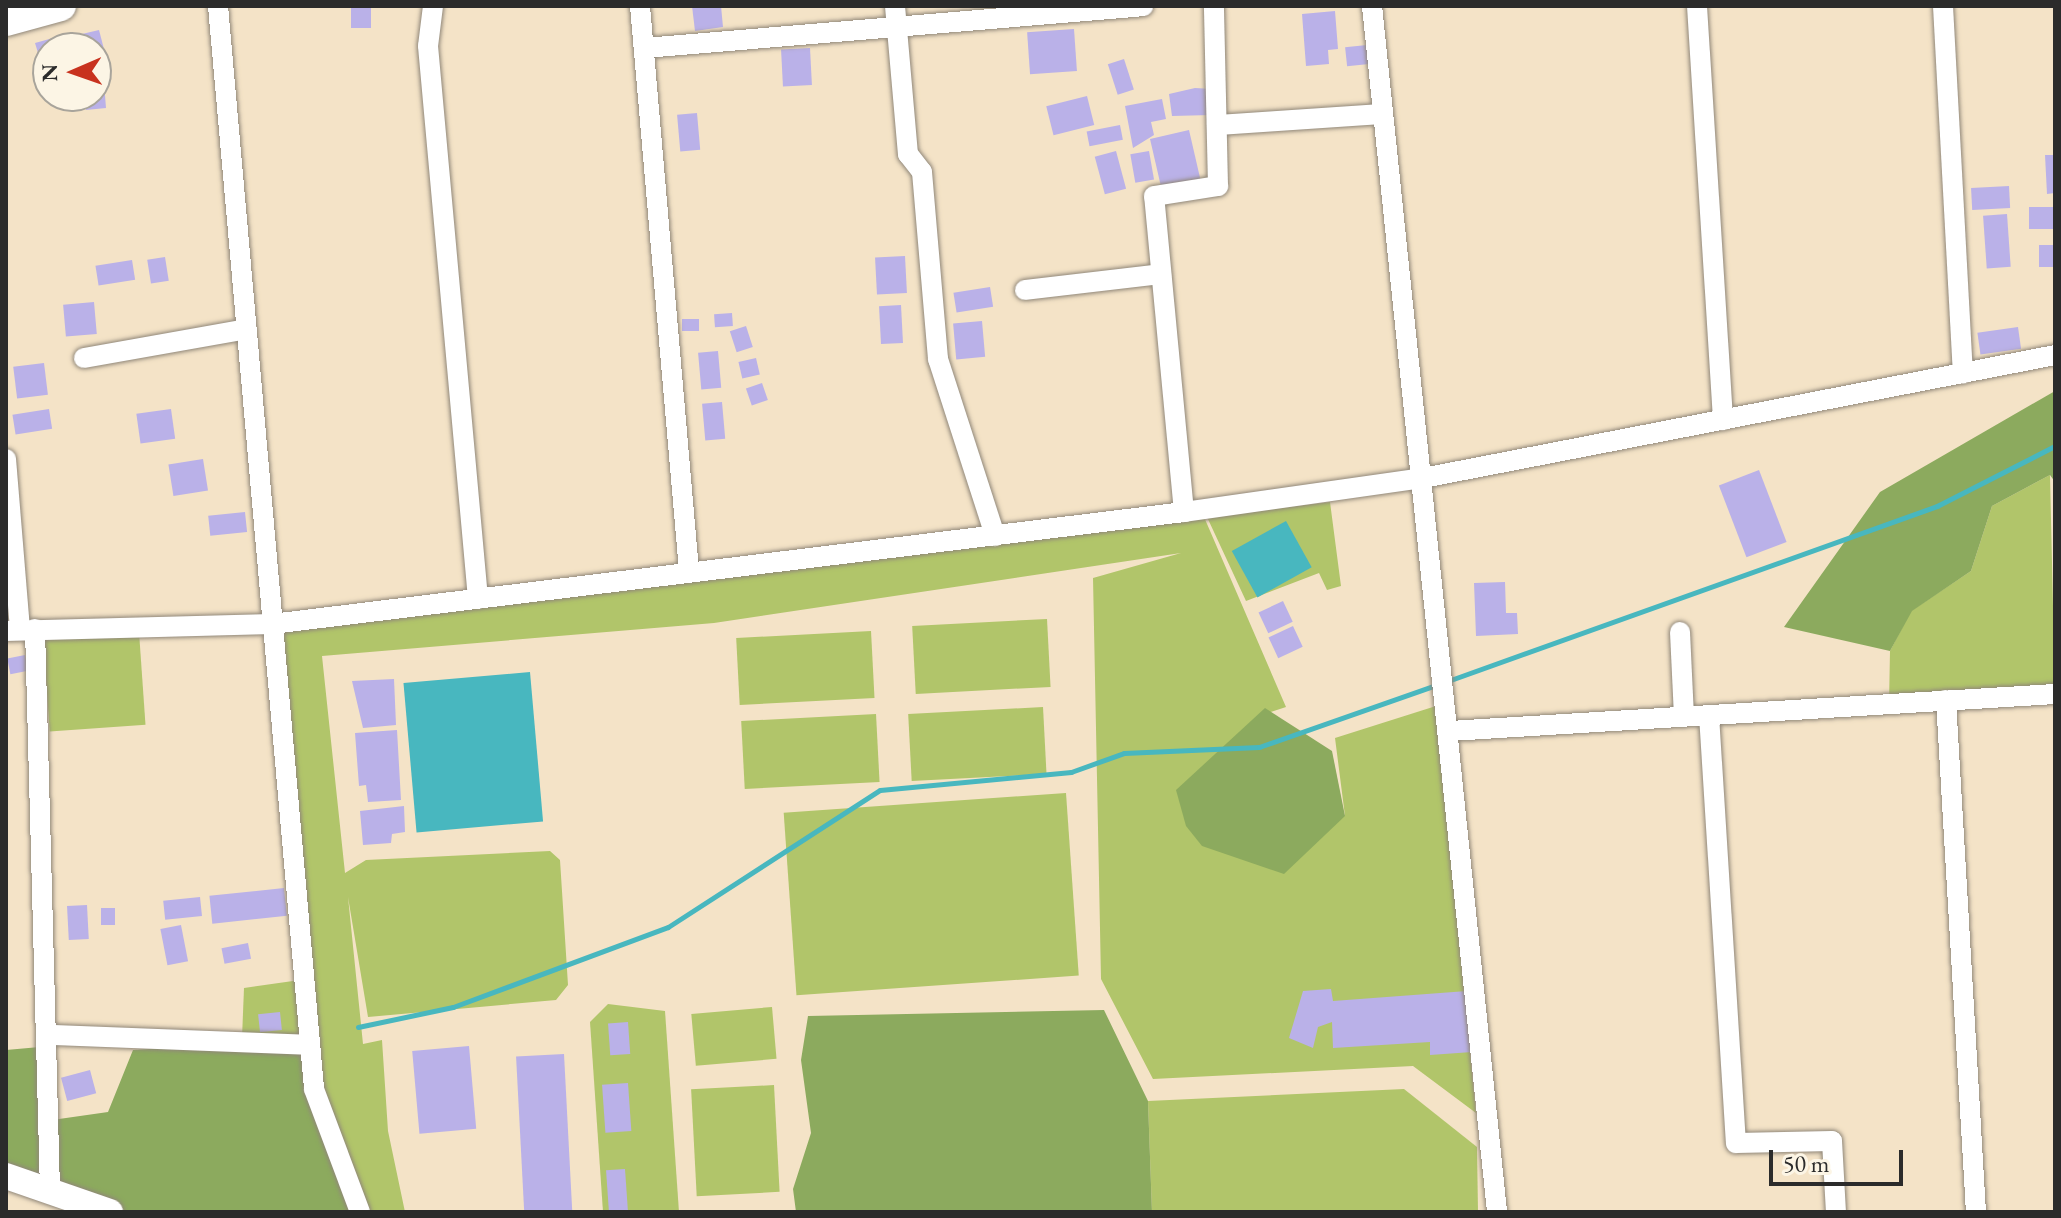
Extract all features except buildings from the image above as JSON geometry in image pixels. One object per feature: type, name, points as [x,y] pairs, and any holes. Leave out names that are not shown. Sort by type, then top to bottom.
[{"type":"main road","points":[[6,21],[61,6]]},
{"type":"street","points":[[218,6],[314,1089],[360,1212]]},
{"type":"street","points":[[433,6],[428,46],[478,599]]},
{"type":"street","points":[[640,6],[689,571]]},
{"type":"street","points":[[895,6],[908,154],[922,172],[938,359],[995,536]]},
{"type":"street","points":[[645,48],[1143,6]]},
{"type":"street","points":[[1184,512],[1154,196],[1218,186],[1214,6]]},
{"type":"street","points":[[1372,6],[1450,731],[1497,1212]]},
{"type":"street","points":[[1697,6],[1723,420]]},
{"type":"street","points":[[1943,6],[1963,373]]},
{"type":"street","points":[[1217,125],[1383,114]]},
{"type":"street","points":[[1025,290],[1161,274]]},
{"type":"street","points":[[84,358],[246,329]]},
{"type":"street","points":[[20,630],[272,624],[1184,512],[1423,478],[2055,355]]},
{"type":"street","points":[[6,459],[51,1035],[50,1191]]},
{"type":"street","points":[[1680,632],[1684,716]]},
{"type":"street","points":[[1450,731],[2055,694]]},
{"type":"street","points":[[1946,700],[1976,1212]]},
{"type":"street","points":[[1709,715],[1736,1143],[1832,1141],[1836,1212]]},
{"type":"street","points":[[51,1035],[310,1045]]},
{"type":"street","points":[[6,1176],[107,1211]]},
{"type":"green space","points":[[2055,391],[2055,482],[2050,475],[1992,506],[1971,571],[1912,611],[1890,651],[1784,627],[1880,492]]},
{"type":"green space","points":[[2050,475],[2055,694],[1889,704],[1890,651],[1911,611],[1971,571],[1992,506]]},
{"type":"green space","points":[[1330,502],[1341,586],[1327,590],[1319,573],[1246,601],[1207,517]]},
{"type":"green space","points":[[1201,510],[1286,707],[1256,717],[1345,816],[1335,738],[1436,706],[1476,1113],[1413,1066],[1153,1079],[1101,979],[1093,578],[1181,553],[714,623],[322,656],[345,873],[366,860],[550,851],[560,860],[568,985],[556,1000],[368,1017],[348,897],[363,1044],[382,1040],[388,1131],[405,1212],[356,1212],[314,1083],[272,631]]},
{"type":"green space","points":[[1047,619],[1051,687],[916,694],[912,626]]},
{"type":"green space","points":[[871,631],[875,698],[740,705],[736,638]]},
{"type":"green space","points":[[139,632],[145,725],[50,731],[43,639]]},
{"type":"green space","points":[[1043,707],[1047,774],[912,781],[908,714]]},
{"type":"green space","points":[[1265,708],[1332,751],[1345,816],[1284,874],[1202,846],[1186,826],[1176,790]]},
{"type":"green space","points":[[876,714],[880,782],[745,789],[741,721]]},
{"type":"green space","points":[[1066,793],[1079,976],[796,995],[784,813]]},
{"type":"green space","points":[[300,980],[306,1045],[242,1038],[244,988]]},
{"type":"green space","points":[[608,1004],[665,1011],[679,1212],[603,1212],[590,1022]]},
{"type":"green space","points":[[772,1007],[777,1059],[696,1066],[691,1014]]},
{"type":"green space","points":[[1104,1010],[1148,1101],[1152,1212],[796,1212],[793,1189],[811,1133],[801,1060],[808,1016]]},
{"type":"green space","points":[[247,1043],[299,1045],[355,1212],[108,1212],[6,1176],[6,1050],[51,1046],[52,1120],[108,1112],[133,1050]]},
{"type":"green space","points":[[774,1085],[780,1192],[697,1196],[691,1089]]},
{"type":"green space","points":[[1404,1089],[1477,1147],[1478,1212],[1152,1212],[1148,1101]]},
{"type":"water","points":[[1286,521],[1312,567],[1257,597],[1232,551]]},
{"type":"water","points":[[530,672],[543,821],[417,832],[403,683]]},
{"type":"waterway","points":[[1445,682],[1937,506],[2055,446]]},
{"type":"waterway","points":[[358,1027],[453,1007],[668,927],[880,790],[1071,772],[1124,753],[1259,747],[1436,685]]}]
